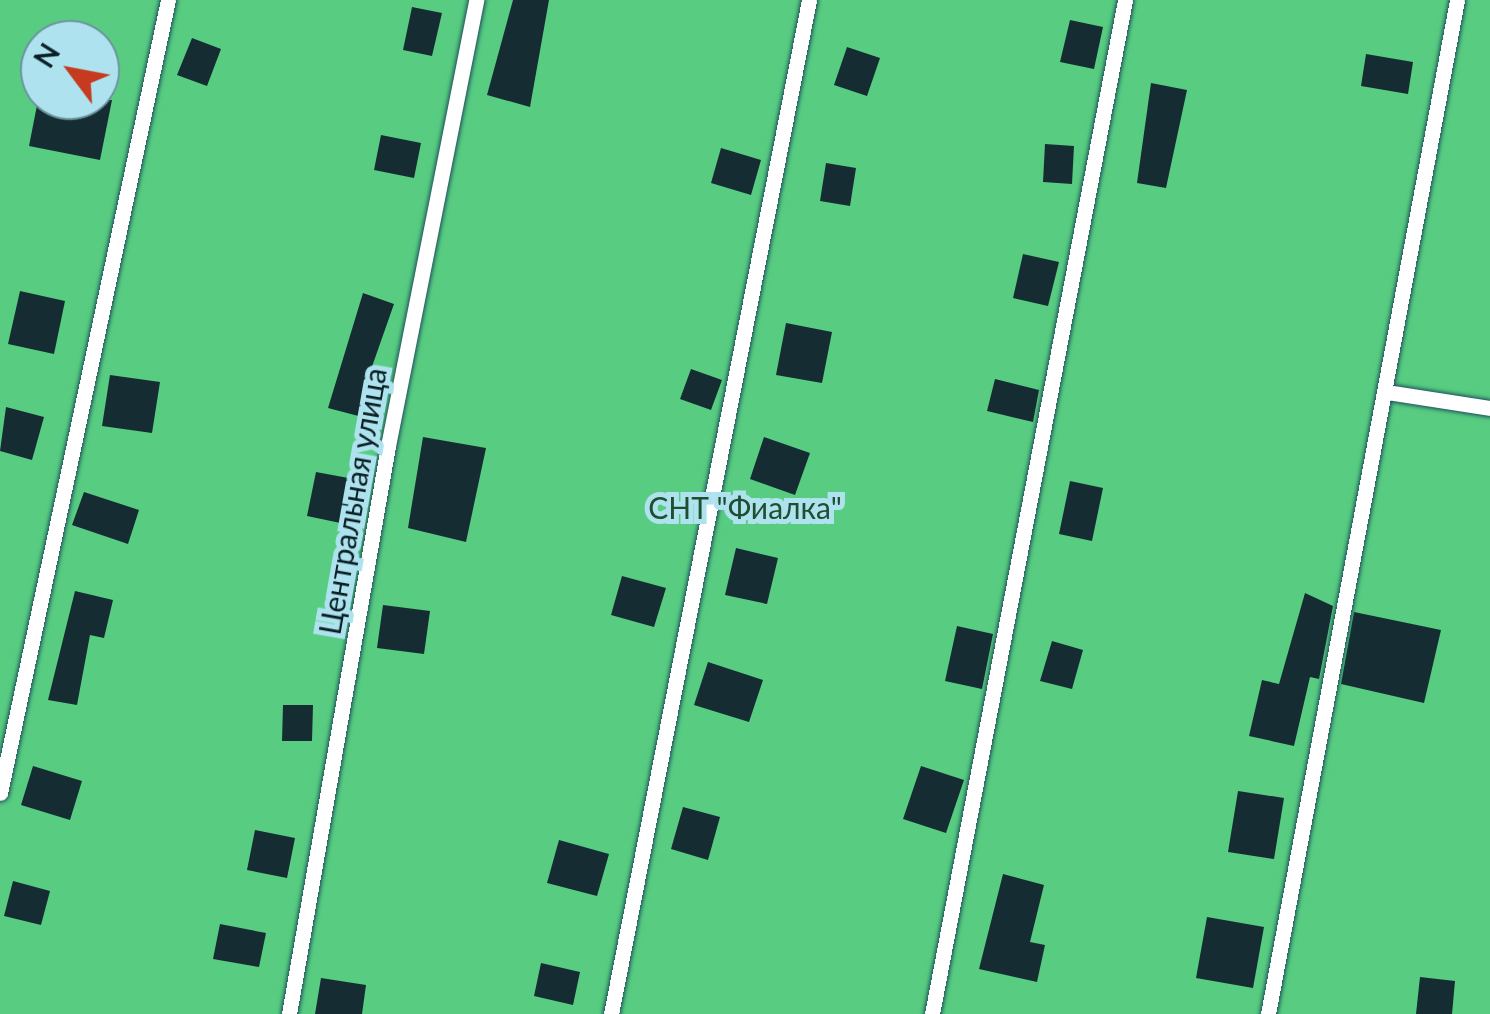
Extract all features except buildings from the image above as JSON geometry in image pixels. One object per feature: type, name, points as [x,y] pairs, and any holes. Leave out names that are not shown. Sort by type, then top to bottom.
[{"type":"lane","points":[[0,793],[168,0]]},
{"type":"lane","name":"Центральная улица","points":[[290,1014],[388,446],[476,0]]},
{"type":"lane","points":[[611,1014],[810,0]]},
{"type":"lane","points":[[932,1014],[1125,0]]},
{"type":"lane","points":[[1268,1014],[1387,392],[1457,0]]},
{"type":"lane","points":[[1387,392],[1490,408]]},
{"type":"green space","name":"СНТ \"Фиалка\"","points":[[0,0],[1490,0],[1490,1014],[0,1014]]}]
